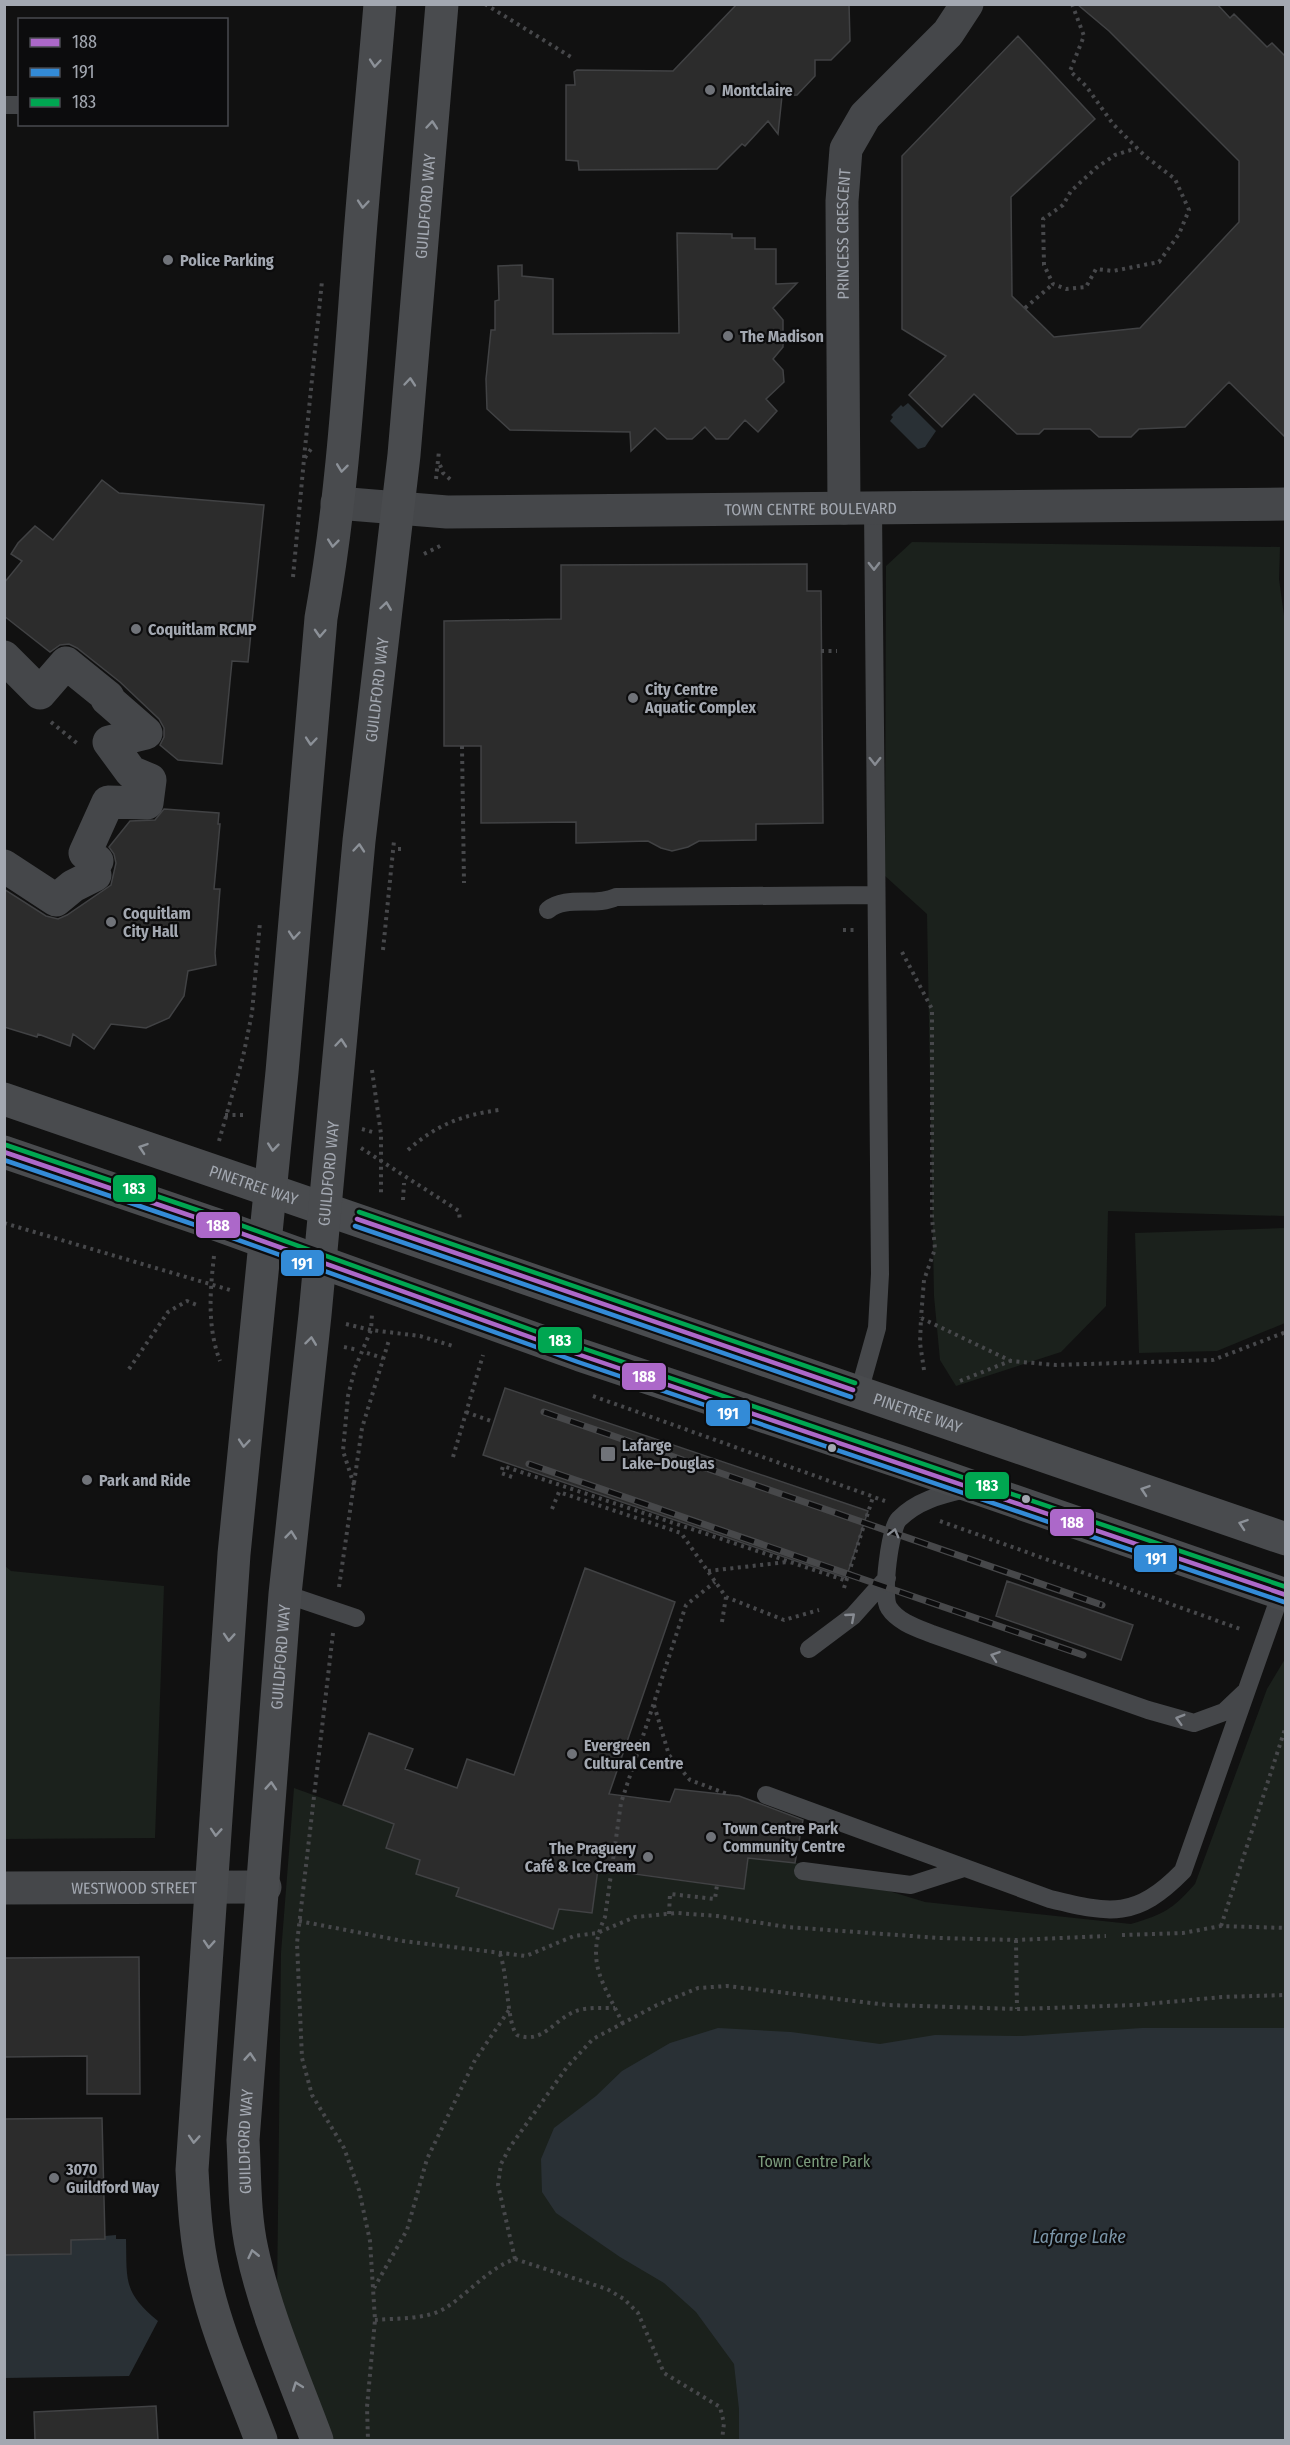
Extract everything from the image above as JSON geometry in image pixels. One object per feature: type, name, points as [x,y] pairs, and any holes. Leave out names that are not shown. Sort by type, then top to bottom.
[{"type":"main road","points":[[261,2440],[219,2327],[204,2276],[195,2221],[192,2170],[234,1554],[268,1189],[282,1072],[321,618],[348,413],[358,260],[380,4]]},
{"type":"main road","name":"GUILDFORD WAY","points":[[317,2440],[267,2307],[251,2248],[245,2199],[243,2140],[285,1594],[359,841],[404,455],[442,4]]},
{"type":"main road","name":"PINETREE WAY","points":[[4,1098],[198,1167],[464,1255],[1286,1539]]},
{"type":"main road","points":[[4,1152],[215,1224],[580,1355],[1284,1589]]},
{"type":"street","name":"PRINCESS CRESCENT","points":[[858,508],[842,201],[846,149],[865,116],[948,33],[967,4]]},
{"type":"street","name":"TOWN CENTRE BOULEVARD","points":[[337,503],[447,512],[1286,504]]},
{"type":"street","points":[[4,657],[40,693],[66,663],[108,697],[146,733],[109,742],[131,772],[150,780],[147,803],[108,802],[85,853],[97,861],[92,867],[95,875],[73,886],[56,900],[4,866]]},
{"type":"street","name":"WESTWOOD STREET","points":[[4,1888],[264,1887]]},
{"type":"lane","points":[[858,508],[879,929],[880,1274],[877,1328],[859,1392]]},
{"type":"lane","points":[[549,910],[559,904],[601,903],[616,897],[876,895]]},
{"type":"lane","points":[[973,1487],[928,1498],[897,1520],[890,1549],[885,1600],[889,1609],[904,1622],[932,1634],[1149,1710],[1194,1723],[1224,1712],[1248,1689]]},
{"type":"lane","points":[[809,1649],[853,1616],[887,1578]]},
{"type":"lane","points":[[766,1795],[1050,1899],[1086,1908],[1120,1910],[1143,1904],[1165,1890],[1183,1871],[1284,1589]]},
{"type":"lane","points":[[285,1594],[336,1609],[357,1618]]},
{"type":"lane","points":[[803,1871],[911,1885],[964,1868]]},
{"type":"path","points":[[485,4],[571,57]]},
{"type":"path","points":[[1053,284],[1078,289],[1086,287],[1096,269],[1113,271],[1159,262],[1179,234],[1189,210],[1175,179],[1137,148],[1113,124],[1086,86],[1070,71],[1084,36],[1072,4]]},
{"type":"path","points":[[1053,284],[1044,266],[1043,219],[1063,205],[1071,191],[1095,168],[1115,155],[1137,148]]},
{"type":"path","points":[[1025,308],[1053,284]]},
{"type":"path","points":[[304,459],[307,430]]},
{"type":"path","points":[[292,586],[303,476]]},
{"type":"path","points":[[821,651],[837,651]]},
{"type":"path","points":[[462,746],[464,883]]},
{"type":"path","points":[[219,1135],[243,1057],[252,1012],[261,918]]},
{"type":"path","points":[[843,930],[899,927],[901,950],[932,1009],[932,1218],[935,1249],[924,1280],[920,1343],[924,1370]]},
{"type":"path","points":[[408,1150],[452,1119],[499,1110]]},
{"type":"path","points":[[225,1115],[244,1114]]},
{"type":"path","points":[[356,1147],[459,1211],[464,1255]]},
{"type":"path","points":[[403,1200],[404,1183]]},
{"type":"path","points":[[4,1223],[237,1292]]},
{"type":"path","points":[[214,1256],[210,1307],[216,1349],[225,1372],[250,1384]]},
{"type":"path","points":[[129,1369],[168,1311],[187,1301],[197,1305]]},
{"type":"path","points":[[354,1485],[343,1451],[348,1396],[355,1368],[371,1330],[372,1308]]},
{"type":"path","points":[[921,1318],[1011,1361],[1056,1365],[1212,1360],[1286,1332]]},
{"type":"path","points":[[346,1324],[371,1330],[420,1336],[462,1349]]},
{"type":"path","points":[[368,2440],[367,2407],[375,2320],[370,2241],[359,2190],[344,2148],[312,2095],[306,2079],[302,2058],[297,1943],[336,1609],[362,1428],[389,1340]]},
{"type":"path","points":[[344,1347],[358,1350]]},
{"type":"path","points":[[473,1352],[491,1357]]},
{"type":"path","points":[[367,1353],[384,1358]]},
{"type":"path","points":[[453,1457],[483,1355]]},
{"type":"path","points":[[960,1381],[1011,1361]]},
{"type":"path","points":[[584,1392],[1222,1620]]},
{"type":"path","points":[[466,1412],[494,1422]]},
{"type":"path","points":[[512,1477],[501,1473],[503,1466],[847,1581]]},
{"type":"path","points":[[552,1509],[559,1492],[681,1533],[726,1597],[784,1620],[825,1608]]},
{"type":"path","points":[[839,1593],[847,1581],[873,1497]]},
{"type":"path","points":[[707,1571],[789,1562]]},
{"type":"path","points":[[623,2024],[596,1967],[594,1953],[597,1933],[605,1917],[621,1803],[686,1605],[716,1582]]},
{"type":"path","points":[[722,1622],[726,1597]]},
{"type":"path","points":[[654,1704],[669,1755],[690,1780],[730,1796]]},
{"type":"path","points":[[1221,1926],[1286,1726]]},
{"type":"path","points":[[669,1914],[670,1894],[715,1899],[717,1885]]},
{"type":"path","points":[[299,1921],[403,1941],[526,1956],[574,1936],[597,1933],[635,1917],[669,1914],[717,1916],[787,1927],[939,1938],[1016,1940],[1183,1933],[1221,1926],[1286,1928]]},
{"type":"path","points":[[1016,1940],[1017,2009]]},
{"type":"path","points":[[500,1954],[506,1970],[513,2031],[517,2036],[528,2038],[541,2036],[579,2010],[615,2007]]},
{"type":"path","points":[[515,2259],[498,2185],[501,2164],[567,2067],[593,2039],[698,1988],[712,1986],[888,2005],[1017,2009],[1136,2005],[1222,1997],[1286,1995]]},
{"type":"path","points":[[373,2289],[407,2230],[431,2149],[475,2060],[509,2010]]},
{"type":"path","points":[[375,2320],[426,2315],[446,2308],[502,2263],[515,2259],[607,2289],[624,2299],[638,2313],[664,2373],[720,2407],[724,2423],[722,2440]]},
{"type":"green space","points":[[912,542],[1280,547],[1279,579],[1285,623],[1285,1216],[1108,1211],[1106,1306],[1061,1352],[956,1386],[940,1360],[934,1296],[927,914],[885,876],[886,566]]},
{"type":"green space","points":[[1285,1228],[1285,1323],[1217,1351],[1139,1353],[1135,1233]]},
{"type":"green space","points":[[5,1566],[11,1571],[164,1586],[155,1838],[5,1839]]},
{"type":"green space","name":"Town Centre Park","points":[[1285,1659],[1285,2440],[332,2440],[277,2299],[281,1953],[294,1788],[394,1824],[386,1848],[420,1860],[416,1874],[459,1888],[456,1896],[552,1929],[559,1909],[592,1913],[598,1870],[744,1889],[748,1858],[797,1863],[925,1902],[1131,1924],[1167,1910],[1195,1884],[1267,1689]]},
{"type":"water","points":[[908,403],[936,431],[925,447],[918,449],[890,421],[893,417],[891,415],[901,405],[903,407]]},
{"type":"water","name":"Lafarge Lake","points":[[718,2028],[791,2032],[880,2044],[935,2035],[1022,2036],[1142,2028],[1285,2028],[1285,2440],[739,2440],[739,2409],[734,2364],[696,2312],[664,2283],[620,2257],[556,2213],[542,2192],[541,2159],[554,2128],[596,2096],[622,2071],[670,2043]]},
{"type":"water","points":[[116,2235],[116,2239],[126,2239],[129,2285],[138,2302],[158,2321],[129,2376],[5,2378],[4,2255],[71,2254],[71,2239]]},
{"type":"building","name":"Montclaire","points":[[737,4],[849,4],[850,41],[831,60],[815,60],[815,76],[797,95],[782,96],[778,134],[768,121],[745,146],[742,144],[717,169],[579,170],[578,161],[566,160],[566,85],[575,85],[574,72],[577,70],[673,71]]},
{"type":"building","points":[[1077,4],[1217,4],[1230,18],[1234,14],[1267,47],[1272,43],[1286,57],[1286,438],[1229,382],[1185,427],[1139,429],[1131,437],[1099,437],[1090,429],[1044,429],[1039,434],[1017,434],[974,394],[942,427],[909,395],[946,356],[902,329],[902,156],[1018,36],[1095,119],[1011,197],[1012,296],[1054,337],[1140,328],[1239,222],[1239,161],[1109,31]]},
{"type":"building","name":"The Madison","points":[[677,233],[732,234],[732,238],[755,238],[755,249],[776,249],[776,284],[797,283],[773,308],[783,320],[783,347],[773,359],[783,370],[784,382],[766,399],[777,411],[758,432],[745,420],[728,439],[716,439],[705,427],[692,439],[667,439],[655,428],[631,451],[630,432],[510,430],[487,409],[486,379],[491,330],[495,330],[495,301],[499,300],[498,266],[522,265],[522,276],[553,279],[553,334],[679,333]]},
{"type":"building","name":"Coquitlam RCMP","points":[[102,480],[119,493],[264,505],[248,662],[232,661],[222,764],[178,760],[160,745],[164,737],[164,728],[159,719],[120,682],[69,644],[60,645],[50,652],[4,616],[4,583],[22,561],[11,554],[18,543],[35,526],[53,540]]},
{"type":"building","name":"City Centre Aquatic Complex","points":[[807,564],[807,591],[821,591],[823,823],[756,824],[756,840],[699,841],[688,847],[672,851],[648,841],[576,843],[576,822],[481,823],[481,746],[444,746],[444,621],[561,619],[561,565]]},
{"type":"building","name":"Coquitlam City Hall","points":[[164,809],[219,813],[214,889],[220,889],[216,965],[188,971],[184,996],[169,1018],[146,1028],[111,1024],[94,1049],[73,1034],[70,1046],[38,1034],[37,1037],[4,1027],[4,889],[46,916],[58,919],[67,915],[111,885],[116,863],[109,847],[130,821],[155,820]]},
{"type":"building","points":[[505,1388],[868,1511],[846,1578],[483,1455]]},
{"type":"building","name":"Evergreen Cultural Centre","points":[[585,1568],[675,1602],[609,1794],[670,1802],[675,1789],[739,1796],[803,1820],[795,1863],[748,1858],[744,1889],[598,1869],[592,1913],[559,1909],[553,1929],[456,1896],[459,1888],[416,1874],[420,1860],[386,1848],[394,1824],[343,1805],[369,1733],[413,1749],[405,1769],[457,1788],[467,1759],[514,1775]]},
{"type":"building","points":[[1007,1581],[1133,1625],[1121,1660],[996,1616]]},
{"type":"building","points":[[139,1957],[140,2094],[87,2094],[87,2056],[4,2057],[4,1958]]},
{"type":"building","name":"3070 Guildford Way","points":[[102,2118],[105,2239],[71,2240],[71,2254],[4,2255],[4,2119]]},
{"type":"building","points":[[156,2406],[158,2440],[35,2440],[34,2412]]},
{"type":"railway","points":[[544,1412],[1102,1605]]},
{"type":"railway","points":[[529,1464],[1083,1655]]},
{"type":"transit line","name":"183","points":[[6,1145],[218,1217],[582,1348],[1286,1587]]},
{"type":"transit line","name":"188","points":[[4,1152],[215,1224],[580,1355],[1286,1595]]},
{"type":"transit line","name":"191","points":[[4,1160],[213,1231],[578,1362],[1284,1602]]},
{"type":"transit line","name":"183","points":[[359,1212],[855,1383]]},
{"type":"transit line","name":"188","points":[[357,1219],[853,1390]]},
{"type":"transit line","name":"191","points":[[355,1226],[851,1397]]},
{"type":"place","name":"Montclaire","points":[[710,90]]},
{"type":"place","name":"Police Parking","points":[[168,260]]},
{"type":"place","name":"The Madison","points":[[728,336]]},
{"type":"place","name":"Coquitlam RCMP","points":[[136,629]]},
{"type":"place","name":"City Centre Aquatic Complex","points":[[633,698]]},
{"type":"place","name":"Coquitlam City Hall","points":[[111,922]]},
{"type":"place","name":"Lafarge Lake–Douglas","points":[[608,1454]]},
{"type":"place","name":"Park and Ride","points":[[87,1480]]},
{"type":"place","name":"Evergreen Cultural Centre","points":[[572,1754]]},
{"type":"place","name":"Town Centre Park Community Centre","points":[[711,1837]]},
{"type":"place","name":"The Praguery Café & Ice Cream","points":[[648,1857]]},
{"type":"place","name":"3070 Guildford Way","points":[[54,2178]]}]
